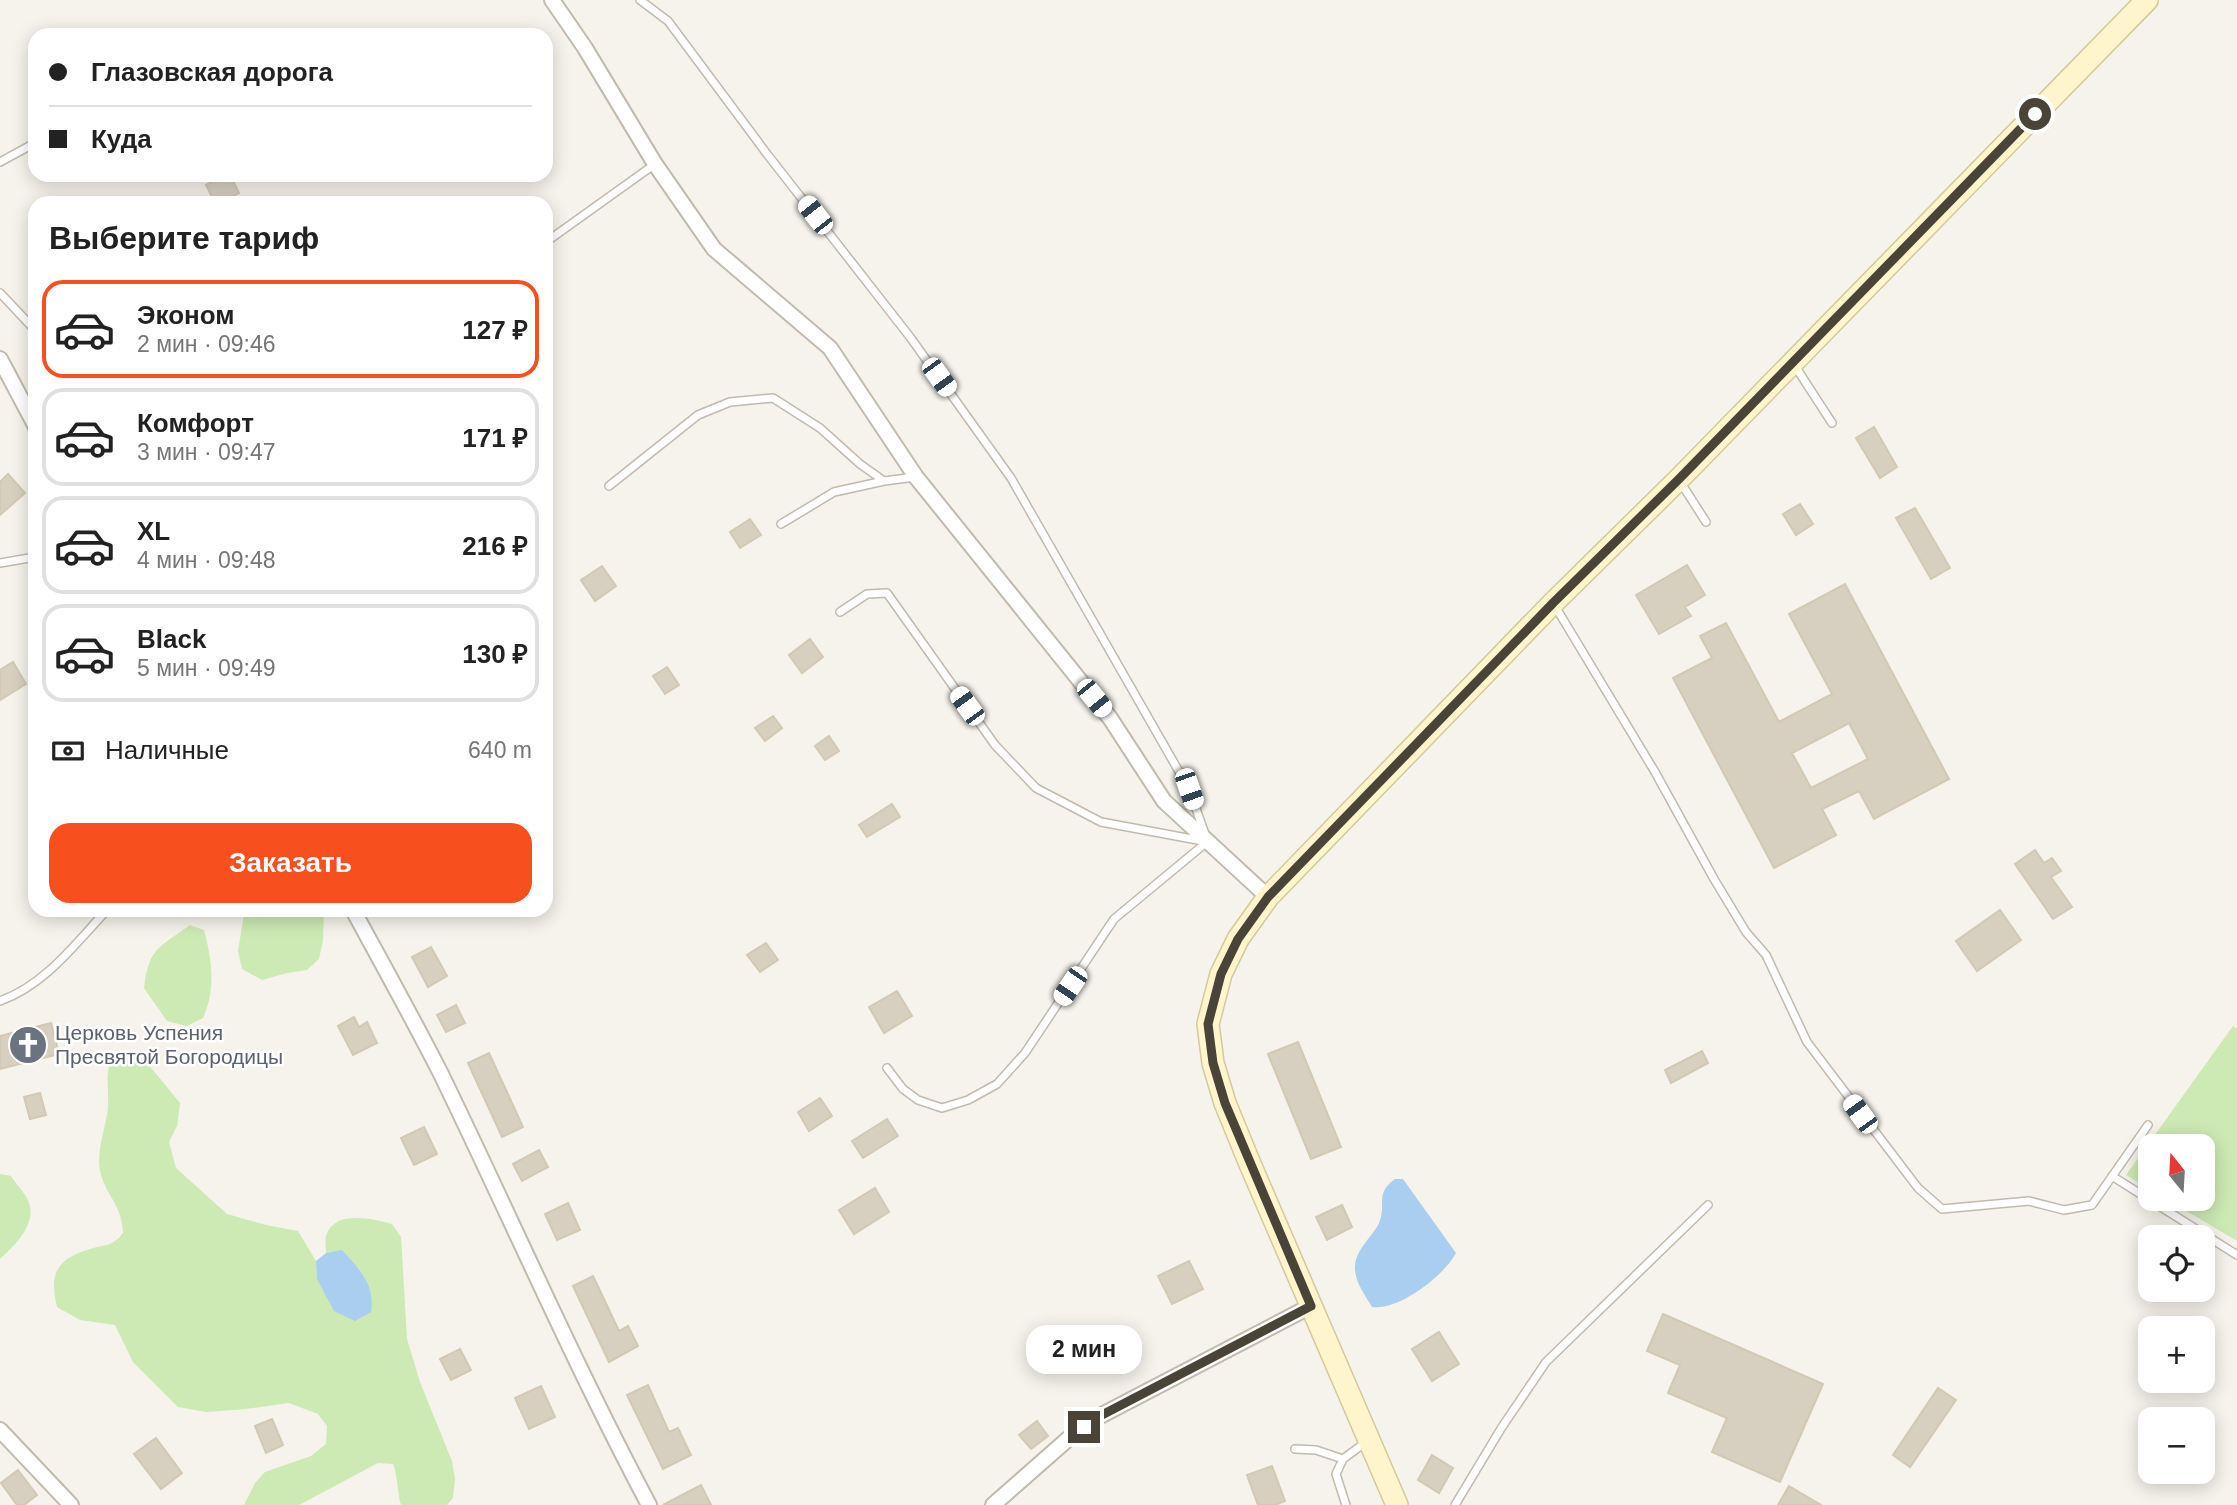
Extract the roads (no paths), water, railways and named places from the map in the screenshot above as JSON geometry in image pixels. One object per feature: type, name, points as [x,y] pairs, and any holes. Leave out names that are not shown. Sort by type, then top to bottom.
[{"type":"street","points":[[552,0],[585,48],[655,164],[714,249],[830,348],[916,477],[1110,718],[1164,801],[1268,897]]},
{"type":"street","points":[[1397,1505],[1225,1103],[1213,1063],[1208,1024],[1221,974],[1238,939],[1268,897],[1553,603],[1679,479],[2147,0]]},
{"type":"street","points":[[0,359],[28,412]]},
{"type":"street","points":[[358,917],[440,1073],[646,1504]]},
{"type":"street","points":[[993,1505],[1068,1439],[1100,1416],[1311,1306]]},
{"type":"street","points":[[0,1430],[71,1505]]},
{"type":"lane","points":[[640,0],[668,22],[767,155],[910,337],[1011,478],[1189,789],[1207,842]]},
{"type":"lane","points":[[0,162],[28,147]]},
{"type":"lane","points":[[553,238],[655,164]]},
{"type":"lane","points":[[0,293],[28,323]]},
{"type":"lane","points":[[1792,362],[1832,423]]},
{"type":"lane","points":[[608,486],[698,415],[730,402],[773,398],[820,428],[860,464],[884,481]]},
{"type":"lane","points":[[781,524],[834,492],[916,477]]},
{"type":"lane","points":[[1679,479],[1706,522]]},
{"type":"lane","points":[[0,562],[28,558]]},
{"type":"lane","points":[[840,612],[867,594],[887,593],[995,745],[1037,788],[1101,822],[1207,842]]},
{"type":"lane","points":[[1553,603],[1649,761],[1746,932],[1766,955],[1807,1042],[1919,1188],[1942,1209],[2029,1201],[2064,1210],[2092,1205],[2148,1125]]},
{"type":"lane","points":[[887,1068],[903,1089],[918,1100],[942,1108],[968,1100],[997,1084],[1025,1053],[1114,919],[1207,842]]},
{"type":"lane","points":[[0,1001],[17,995],[47,974],[100,917]]},
{"type":"lane","points":[[2112,1176],[2237,1255]]},
{"type":"lane","points":[[1455,1505],[1502,1427],[1546,1362],[1708,1205]]},
{"type":"lane","points":[[1346,1505],[1336,1474],[1343,1459],[1369,1439]]},
{"type":"lane","points":[[1295,1449],[1316,1450],[1343,1459]]},
{"type":"water","points":[[1395,1179],[1403,1179],[1456,1253],[1441,1272],[1407,1298],[1383,1307],[1372,1307],[1356,1277],[1356,1260],[1379,1223],[1383,1195]]},
{"type":"water","points":[[342,1250],[365,1278],[371,1293],[371,1312],[355,1321],[334,1311],[317,1279],[316,1261],[326,1253]]},
{"type":"place","name":"Церковь Успения Пресвятой Богородицы","points":[[28,1045]]}]
